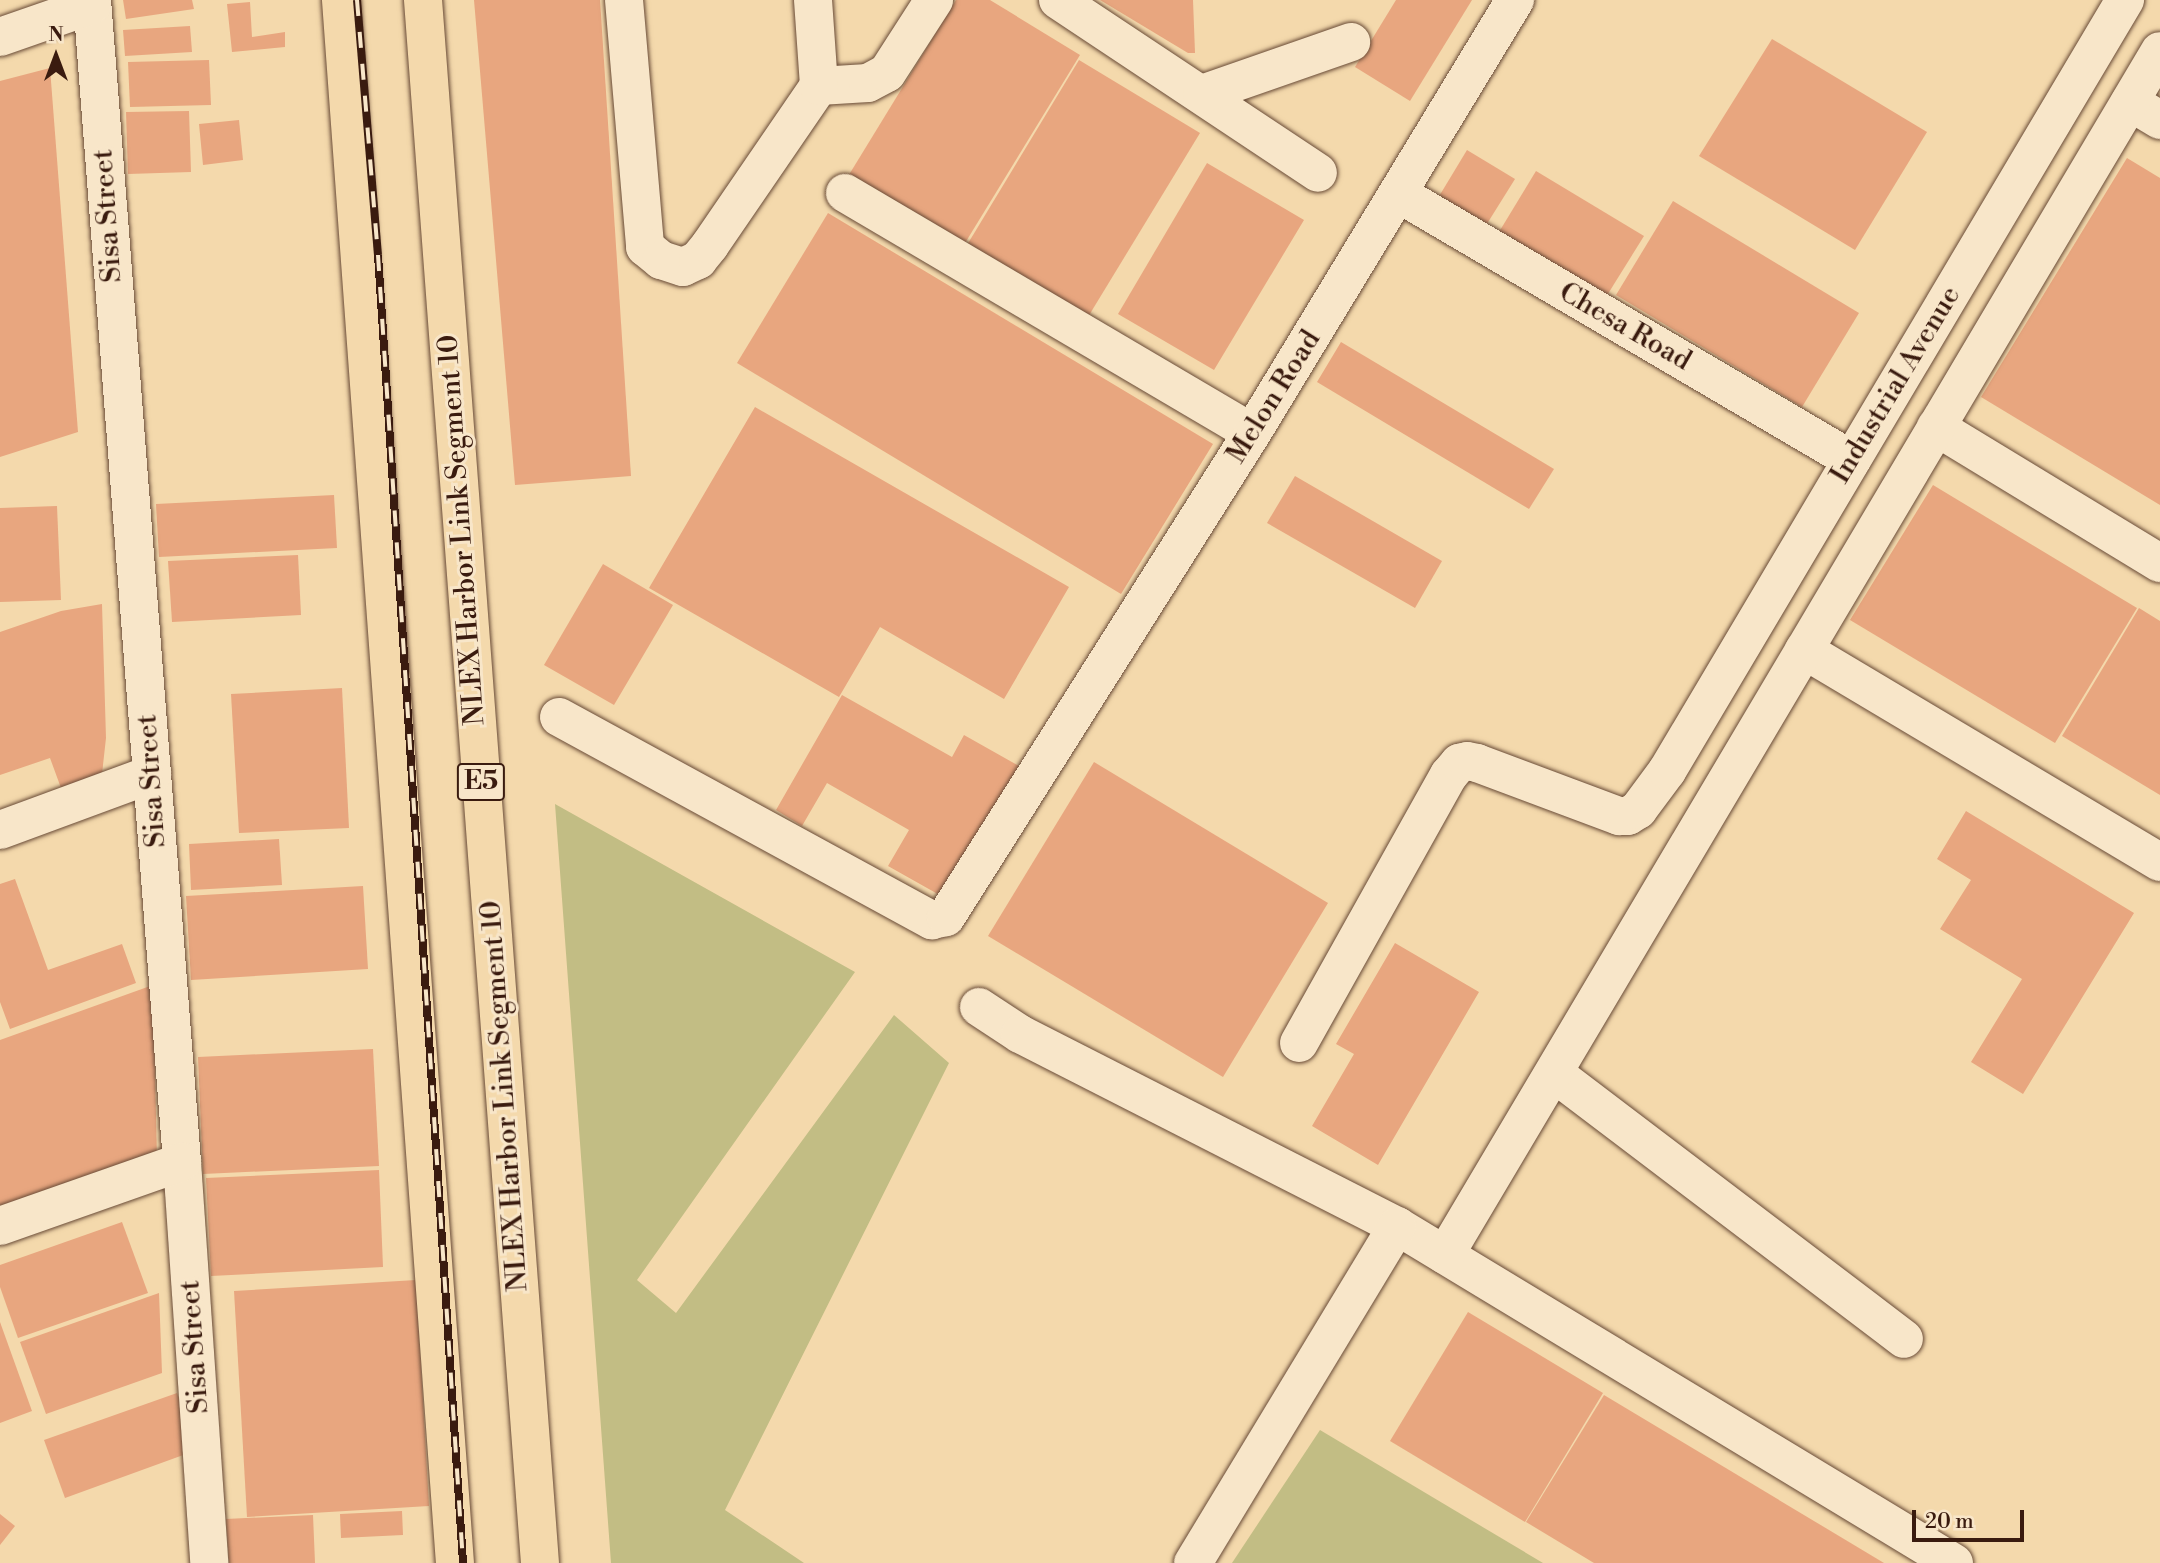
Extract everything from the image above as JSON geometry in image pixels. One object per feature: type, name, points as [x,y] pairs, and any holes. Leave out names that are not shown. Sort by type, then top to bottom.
[{"type":"highway","points":[[341,0],[455,1563]]},
{"type":"highway","name":"NLEX Harbor Link Segment 10","points":[[423,0],[540,1563]]},
{"type":"street","points":[[624,0],[645,247],[662,260],[682,267],[698,260],[819,86],[813,0]]},
{"type":"street","points":[[819,86],[867,83],[887,73],[934,0]]},
{"type":"street","points":[[1058,0],[1318,173]]},
{"type":"street","name":"Melon Road","points":[[559,717],[932,919],[946,917],[1252,433],[1515,0]]},
{"type":"street","name":"Industrial Avenue","points":[[1299,1043],[1449,775],[1459,763],[1477,763],[1619,816],[1629,816],[1638,810],[1667,771],[2125,0]]},
{"type":"street","points":[[0,37],[92,3]]},
{"type":"street","name":"Sisa Street","points":[[92,3],[182,1162],[209,1563]]},
{"type":"street","points":[[1202,94],[1351,42]]},
{"type":"street","points":[[1445,1255],[1936,427],[2145,111],[2160,51]]},
{"type":"street","points":[[845,193],[1252,433]]},
{"type":"street","name":"Chesa Road","points":[[1399,194],[1852,460]]},
{"type":"street","points":[[1936,427],[2160,563]]},
{"type":"street","points":[[1804,650],[2160,862]]},
{"type":"street","points":[[0,830],[152,774]]},
{"type":"street","points":[[979,1007],[1020,1034],[1397,1226],[1954,1563]]},
{"type":"street","points":[[1555,1073],[1904,1339]]},
{"type":"street","points":[[0,1226],[182,1162]]},
{"type":"street","points":[[1192,1563],[1397,1226]]},
{"type":"shaded area","points":[[555,804],[855,972],[637,1280],[676,1313],[894,1015],[949,1063],[725,1510],[804,1563],[611,1563]]},
{"type":"shaded area","points":[[1320,1430],[1543,1563],[1232,1563]]},
{"type":"building","points":[[123,0],[192,0],[194,9],[126,19]]},
{"type":"building","points":[[474,0],[600,0],[631,476],[515,485]]},
{"type":"building","points":[[956,0],[990,0],[1080,55],[962,248],[847,178]]},
{"type":"building","points":[[1100,0],[1193,0],[1195,53],[1188,53]]},
{"type":"building","points":[[1396,0],[1472,0],[1410,101],[1355,67]]},
{"type":"building","points":[[250,2],[252,37],[285,32],[285,47],[232,52],[227,4]]},
{"type":"building","points":[[190,26],[192,52],[125,56],[123,30]]},
{"type":"building","points":[[1772,39],[1927,132],[1855,250],[1699,156]]},
{"type":"building","points":[[209,60],[211,105],[130,107],[128,62]]},
{"type":"building","points":[[1079,60],[1200,133],[1088,317],[967,245]]},
{"type":"building","points":[[50,68],[78,432],[0,457],[0,81]]},
{"type":"building","points":[[189,111],[191,172],[128,174],[126,112]]},
{"type":"building","points":[[239,120],[243,160],[203,165],[199,124]]},
{"type":"building","points":[[1467,150],[1515,179],[1485,227],[1438,198]]},
{"type":"building","points":[[2127,158],[2160,178],[2160,505],[1981,397]]},
{"type":"building","points":[[1207,163],[1304,220],[1214,370],[1118,314]]},
{"type":"building","points":[[1536,171],[1644,236],[1606,297],[1499,232]]},
{"type":"building","points":[[1673,201],[1859,313],[1802,407],[1616,295]]},
{"type":"building","points":[[828,213],[1213,444],[1121,594],[737,363]]},
{"type":"building","points":[[1341,342],[1554,469],[1529,509],[1317,382]]},
{"type":"building","points":[[755,407],[1069,587],[1004,699],[880,627],[839,697],[649,588]]},
{"type":"building","points":[[1295,476],[1442,561],[1415,608],[1267,523]]},
{"type":"building","points":[[1933,485],[2137,608],[2055,743],[1850,620]]},
{"type":"building","points":[[334,495],[337,548],[159,557],[156,504]]},
{"type":"building","points":[[57,506],[61,600],[0,602],[0,508]]},
{"type":"building","points":[[298,555],[301,615],[172,622],[168,561]]},
{"type":"building","points":[[603,564],[673,605],[614,705],[544,665]]},
{"type":"building","points":[[102,604],[106,738],[102,774],[61,788],[50,758],[0,775],[0,632],[61,611]]},
{"type":"building","points":[[2139,608],[2160,621],[2160,795],[2062,736]]},
{"type":"building","points":[[342,688],[349,828],[239,833],[231,694]]},
{"type":"building","points":[[842,695],[952,757],[964,735],[1019,766],[943,897],[888,866],[909,830],[827,783],[802,826],[776,810]]},
{"type":"building","points":[[1094,762],[1328,903],[1223,1077],[988,936]]},
{"type":"building","points":[[1966,811],[2134,913],[2023,1094],[1971,1062],[2022,979],[1940,929],[1971,880],[1937,859]]},
{"type":"building","points":[[279,839],[282,885],[191,890],[189,844]]},
{"type":"building","points":[[15,879],[48,970],[122,944],[136,983],[10,1029],[0,1002],[0,884]]},
{"type":"building","points":[[363,886],[368,969],[191,980],[186,896]]},
{"type":"building","points":[[1395,943],[1479,992],[1378,1165],[1312,1126],[1354,1054],[1336,1044]]},
{"type":"building","points":[[153,985],[157,1160],[0,1216],[0,1040]]},
{"type":"building","points":[[373,1049],[379,1166],[203,1174],[198,1057]]},
{"type":"building","points":[[379,1170],[383,1267],[211,1276],[206,1178]]},
{"type":"building","points":[[122,1222],[148,1293],[18,1338],[0,1287],[0,1265]]},
{"type":"building","points":[[416,1280],[429,1506],[247,1517],[234,1291]]},
{"type":"building","points":[[159,1293],[162,1373],[46,1414],[20,1342]]},
{"type":"building","points":[[1468,1312],[1603,1393],[1525,1522],[1390,1441]]},
{"type":"building","points":[[0,1322],[32,1411],[0,1423]]},
{"type":"building","points":[[177,1393],[197,1450],[65,1498],[44,1440]]},
{"type":"building","points":[[1604,1395],[1884,1563],[1594,1563],[1526,1522]]},
{"type":"building","points":[[402,1511],[403,1535],[341,1538],[340,1514]]},
{"type":"building","points":[[0,1514],[15,1526],[0,1545]]},
{"type":"building","points":[[313,1515],[315,1563],[229,1563],[226,1519]]},
{"type":"railway","points":[[357,0],[378,255],[463,1563]]}]
